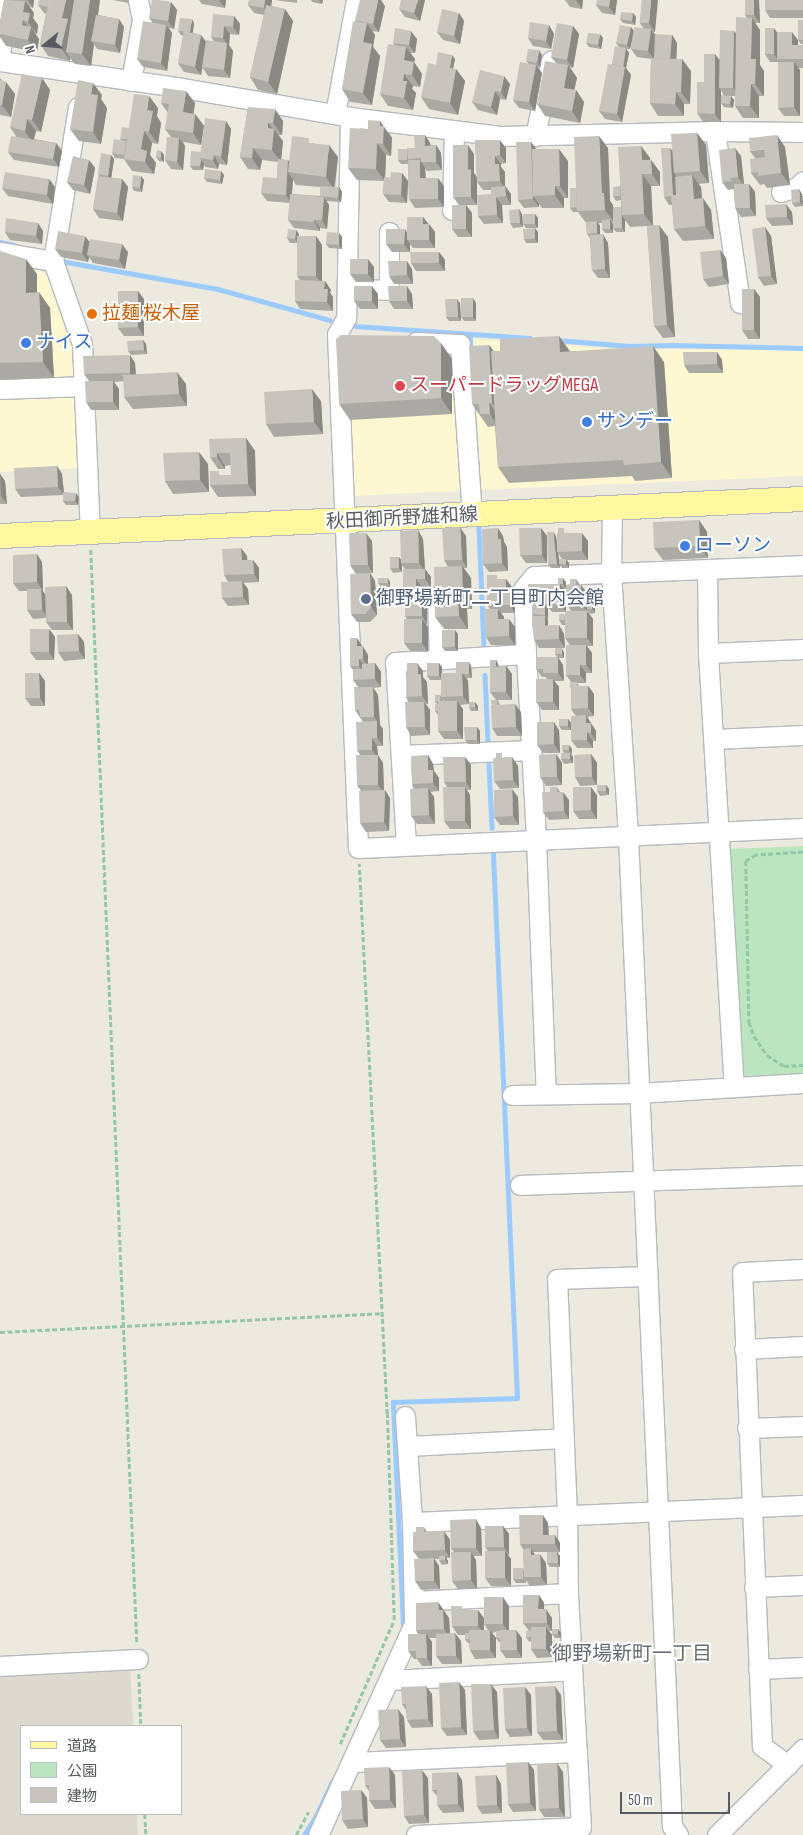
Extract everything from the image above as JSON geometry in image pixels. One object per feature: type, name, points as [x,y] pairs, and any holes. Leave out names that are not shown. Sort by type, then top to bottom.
[{"type":"main road","name":"秋田御所野雄和線","points":[[0,536],[343,522],[803,499]]},
{"type":"street","points":[[0,54],[8,0]]},
{"type":"street","points":[[131,81],[142,19],[138,0]]},
{"type":"street","points":[[356,0],[342,116],[346,289],[343,522],[358,848],[720,830],[803,828]]},
{"type":"street","points":[[0,61],[342,116],[500,136],[716,131],[803,132]]},
{"type":"street","points":[[535,136],[551,61]]},
{"type":"street","points":[[83,74],[53,261],[82,344],[90,531]]},
{"type":"street","points":[[452,210],[454,130]]},
{"type":"street","points":[[716,131],[740,303]]},
{"type":"street","points":[[781,192],[797,187],[803,181]]},
{"type":"street","points":[[346,289],[389,290],[389,232]]},
{"type":"street","points":[[0,252],[53,261]]},
{"type":"street","points":[[402,341],[460,344],[472,516]]},
{"type":"street","points":[[0,389],[84,386]]},
{"type":"street","points":[[612,508],[611,572],[628,836],[646,1276],[672,1826],[678,1835]]},
{"type":"street","points":[[546,1094],[536,839],[523,589],[534,576],[803,565]]},
{"type":"street","points":[[707,570],[708,654],[734,1086]]},
{"type":"street","points":[[437,579],[439,659]]},
{"type":"street","points":[[708,654],[803,649]]},
{"type":"street","points":[[406,845],[396,662],[526,654]]},
{"type":"street","points":[[714,739],[803,736]]},
{"type":"street","points":[[401,755],[531,750]]},
{"type":"street","points":[[512,1094],[638,1093],[803,1083]]},
{"type":"street","points":[[520,1186],[803,1175]]},
{"type":"street","points":[[788,1765],[762,1746],[750,1507],[742,1272],[803,1269]]},
{"type":"street","points":[[416,1835],[580,1827],[568,1593],[567,1515],[557,1279],[646,1276]]},
{"type":"street","points":[[744,1349],[803,1346]]},
{"type":"street","points":[[318,1835],[353,1762],[414,1624],[412,1522],[405,1416]]},
{"type":"street","points":[[747,1428],[803,1426]]},
{"type":"street","points":[[408,1446],[564,1438]]},
{"type":"street","points":[[412,1522],[803,1505]]},
{"type":"street","points":[[754,1587],[803,1585]]},
{"type":"street","points":[[415,1601],[568,1593]]},
{"type":"street","points":[[0,1666],[138,1659]]},
{"type":"street","points":[[758,1669],[803,1667]]},
{"type":"street","points":[[390,1680],[572,1670]]},
{"type":"street","points":[[717,1835],[803,1749]]},
{"type":"street","points":[[353,1762],[576,1752]]},
{"type":"path","points":[[90,531],[141,1725]]},
{"type":"path","points":[[336,1751],[394,1620],[382,1313],[358,848]]},
{"type":"path","points":[[803,852],[756,855],[746,861],[749,1022],[754,1036],[768,1055],[784,1066],[803,1065]]},
{"type":"path","points":[[0,1332],[382,1313]]},
{"type":"path","points":[[296,1835],[310,1809]]},
{"type":"path","points":[[145,1815],[146,1835]]},
{"type":"shaded area","points":[[0,261],[43,272],[51,280],[76,350],[83,468],[0,472]]},
{"type":"shaded area","points":[[473,339],[611,349],[803,350],[803,476],[481,490]]},
{"type":"shaded area","points":[[448,349],[456,358],[461,491],[350,496],[344,354]]},
{"type":"shaded area","points":[[130,1666],[133,1725],[20,1725],[20,1815],[137,1815],[138,1835],[0,1835],[0,1672]]},
{"type":"green space","points":[[803,846],[803,1077],[741,1080],[730,849]]},
{"type":"building","points":[[4,0],[25,1],[23,12],[30,13],[28,22],[23,20],[22,25],[31,27],[28,40],[0,34]]},
{"type":"building","points":[[39,0],[49,0],[48,7],[38,5]]},
{"type":"building","points":[[49,0],[66,0],[62,18],[68,19],[61,48],[40,44]]},
{"type":"building","points":[[74,0],[90,0],[82,54],[66,52]]},
{"type":"building","points":[[152,0],[171,2],[168,21],[149,18]]},
{"type":"building","points":[[249,0],[265,0],[264,8],[248,5]]},
{"type":"building","points":[[360,0],[378,0],[373,24],[355,20]]},
{"type":"building","points":[[401,0],[418,0],[414,13],[399,9]]},
{"type":"building","points":[[597,0],[610,0],[609,7],[596,5]]},
{"type":"building","points":[[642,0],[651,0],[649,23],[640,23]]},
{"type":"building","points":[[745,0],[754,0],[754,15],[745,15]]},
{"type":"building","points":[[765,0],[803,0],[803,10],[765,10]]},
{"type":"building","points":[[266,5],[285,9],[268,82],[250,77]]},
{"type":"building","points":[[442,9],[459,13],[454,36],[437,32]]},
{"type":"building","points":[[621,12],[633,13],[632,21],[620,19]]},
{"type":"building","points":[[213,14],[234,16],[233,27],[224,26],[223,38],[211,37]]},
{"type":"building","points":[[96,15],[119,19],[115,45],[91,41]]},
{"type":"building","points":[[736,17],[752,18],[751,59],[756,59],[755,84],[751,84],[750,106],[735,106]]},
{"type":"building","points":[[180,18],[192,19],[190,32],[178,31]]},
{"type":"building","points":[[798,20],[803,20],[803,40],[798,40]]},
{"type":"building","points":[[143,21],[166,25],[161,63],[137,59]]},
{"type":"building","points":[[353,21],[367,23],[363,42],[372,44],[363,93],[342,89]]},
{"type":"building","points":[[530,22],[549,25],[546,41],[528,38]]},
{"type":"building","points":[[557,23],[573,26],[567,60],[551,57]]},
{"type":"building","points":[[620,25],[631,27],[627,45],[616,43]]},
{"type":"building","points":[[634,27],[651,29],[648,51],[631,49]]},
{"type":"building","points":[[395,28],[411,31],[409,45],[393,43]]},
{"type":"building","points":[[765,28],[774,28],[774,54],[765,54]]},
{"type":"building","points":[[720,30],[734,31],[733,88],[719,88]]},
{"type":"building","points":[[184,31],[201,35],[195,67],[178,63]]},
{"type":"building","points":[[777,32],[792,32],[792,45],[803,45],[803,59],[777,59]]},
{"type":"building","points":[[588,33],[600,34],[598,45],[586,43]]},
{"type":"building","points":[[655,34],[672,35],[670,59],[654,58]]},
{"type":"building","points":[[206,40],[227,43],[224,70],[202,67]]},
{"type":"building","points":[[388,44],[406,47],[404,60],[414,62],[412,75],[404,74],[403,81],[407,81],[404,98],[380,94]]},
{"type":"building","points":[[615,46],[626,48],[623,67],[612,64]]},
{"type":"building","points":[[528,49],[539,50],[537,63],[526,61]]},
{"type":"building","points":[[438,52],[452,55],[450,68],[436,65]]},
{"type":"building","points":[[704,54],[715,54],[715,114],[697,113],[697,82],[704,82]]},
{"type":"building","points":[[651,58],[682,59],[681,92],[676,92],[675,104],[650,103]]},
{"type":"building","points":[[545,61],[568,65],[564,88],[576,90],[572,111],[537,104]]},
{"type":"building","points":[[520,62],[536,65],[529,102],[513,100]]},
{"type":"building","points":[[778,62],[794,62],[794,107],[778,108]]},
{"type":"building","points":[[428,63],[456,69],[450,103],[421,97]]},
{"type":"building","points":[[608,64],[625,67],[617,114],[599,111]]},
{"type":"building","points":[[480,70],[504,76],[501,92],[495,91],[491,107],[472,102]]},
{"type":"building","points":[[22,74],[42,78],[32,120],[27,119],[25,131],[10,127]]},
{"type":"building","points":[[0,80],[6,82],[2,105],[0,105]]},
{"type":"building","points":[[78,80],[93,83],[91,94],[98,95],[93,132],[70,129]]},
{"type":"building","points":[[163,88],[186,91],[183,112],[195,114],[193,133],[165,129],[169,104],[161,103]]},
{"type":"building","points":[[134,94],[149,96],[147,110],[153,111],[149,132],[144,131],[141,149],[147,151],[145,162],[124,159]]},
{"type":"building","points":[[721,95],[731,96],[730,104],[721,103]]},
{"type":"building","points":[[248,107],[275,109],[273,123],[268,123],[268,128],[274,129],[272,150],[253,148],[252,158],[240,157]]},
{"type":"building","points":[[205,118],[226,121],[221,157],[214,155],[213,160],[200,158]]},
{"type":"building","points":[[368,120],[380,121],[380,126],[384,126],[383,144],[377,143],[376,169],[348,168],[350,128],[368,129]]},
{"type":"building","points":[[122,127],[129,128],[127,139],[120,139]]},
{"type":"building","points":[[697,133],[700,171],[674,173],[671,134]]},
{"type":"building","points":[[414,135],[425,135],[425,146],[436,145],[436,162],[421,162],[421,158],[408,159],[407,148],[415,148]]},
{"type":"building","points":[[777,135],[781,173],[758,176],[758,172],[751,173],[750,159],[765,157],[764,149],[750,151],[749,138]]},
{"type":"building","points":[[11,136],[56,143],[53,159],[8,152]]},
{"type":"building","points":[[292,136],[309,138],[309,143],[329,145],[326,177],[288,172]]},
{"type":"building","points":[[599,136],[602,193],[604,193],[605,210],[577,211],[574,137]]},
{"type":"building","points":[[167,137],[179,138],[177,162],[165,160]]},
{"type":"building","points":[[114,139],[126,141],[124,155],[112,153]]},
{"type":"building","points":[[475,140],[500,140],[500,155],[495,156],[495,164],[499,164],[500,181],[477,182]]},
{"type":"building","points":[[516,142],[531,142],[533,199],[518,200]]},
{"type":"building","points":[[453,145],[468,145],[468,170],[471,169],[471,197],[453,197]]},
{"type":"building","points":[[641,146],[642,160],[651,160],[652,174],[642,174],[644,214],[622,215],[618,147]]},
{"type":"building","points":[[661,148],[670,148],[672,196],[664,197]]},
{"type":"building","points":[[735,148],[738,177],[730,178],[732,181],[722,182],[719,150]]},
{"type":"building","points":[[398,149],[407,149],[407,160],[398,160]]},
{"type":"building","points":[[532,149],[559,149],[560,186],[555,186],[555,195],[533,196]]},
{"type":"building","points":[[157,150],[161,151],[161,158],[156,157]]},
{"type":"building","points":[[191,151],[201,152],[200,166],[190,166]]},
{"type":"building","points":[[101,153],[111,155],[108,176],[98,174]]},
{"type":"building","points":[[73,156],[89,160],[84,185],[67,182]]},
{"type":"building","points":[[278,159],[288,160],[286,195],[261,193],[263,177],[277,178]]},
{"type":"building","points":[[408,160],[420,160],[420,178],[438,178],[438,199],[409,199]]},
{"type":"building","points":[[205,169],[221,171],[220,180],[204,178]]},
{"type":"building","points":[[5,172],[49,179],[47,195],[2,188]]},
{"type":"building","points":[[391,172],[402,173],[401,195],[383,194],[384,177],[390,178]]},
{"type":"building","points":[[133,175],[141,176],[140,188],[132,187]]},
{"type":"building","points":[[692,175],[694,199],[703,198],[705,226],[674,229],[671,195],[676,195],[675,177]]},
{"type":"building","points":[[98,176],[122,179],[117,213],[93,209]]},
{"type":"building","points":[[734,184],[749,184],[750,208],[735,208]]},
{"type":"building","points":[[320,186],[339,187],[338,198],[320,196]]},
{"type":"building","points":[[505,186],[506,196],[496,197],[497,215],[478,216],[477,195],[491,194],[491,187]]},
{"type":"building","points":[[620,186],[620,196],[613,196],[613,187]]},
{"type":"building","points":[[570,188],[576,188],[577,207],[570,208]]},
{"type":"building","points":[[799,189],[800,202],[792,203],[791,190]]},
{"type":"building","points":[[290,194],[324,197],[322,220],[314,220],[314,222],[288,220]]},
{"type":"building","points":[[786,204],[787,217],[766,218],[765,205]]},
{"type":"building","points":[[452,205],[466,205],[466,229],[452,229]]},
{"type":"building","points":[[613,207],[621,207],[622,228],[613,228]]},
{"type":"building","points":[[519,209],[520,223],[510,223],[509,210]]},
{"type":"building","points":[[523,214],[535,214],[535,224],[523,224]]},
{"type":"building","points":[[407,217],[423,217],[423,224],[429,224],[429,240],[407,240]]},
{"type":"building","points":[[6,218],[38,223],[36,236],[5,232]]},
{"type":"building","points":[[610,219],[610,229],[602,229],[602,220]]},
{"type":"building","points":[[597,221],[597,233],[587,234],[586,222]]},
{"type":"building","points":[[659,225],[667,325],[654,326],[647,226]]},
{"type":"building","points":[[765,227],[771,276],[758,277],[752,229]]},
{"type":"building","points":[[535,228],[535,239],[524,239],[523,229]]},
{"type":"building","points":[[288,229],[296,230],[295,239],[287,238]]},
{"type":"building","points":[[386,229],[405,229],[404,244],[386,244]]},
{"type":"building","points":[[58,231],[85,236],[82,253],[55,249]]},
{"type":"building","points":[[327,232],[339,233],[339,245],[326,244]]},
{"type":"building","points":[[603,234],[605,269],[592,270],[590,235]]},
{"type":"building","points":[[297,236],[316,236],[316,276],[297,276]]},
{"type":"building","points":[[90,239],[122,244],[119,260],[87,255]]},
{"type":"building","points":[[720,250],[723,276],[703,279],[700,252]]},
{"type":"building","name":"ナイス","points":[[0,251],[26,259],[26,293],[39,292],[43,362],[0,363]]},
{"type":"building","points":[[410,252],[439,252],[439,263],[411,263]]},
{"type":"building","points":[[350,259],[368,259],[368,274],[350,274]]},
{"type":"building","points":[[388,261],[407,261],[407,275],[389,276]]},
{"type":"building","points":[[295,280],[325,281],[324,289],[328,289],[327,302],[295,301]]},
{"type":"building","points":[[354,286],[372,286],[372,301],[354,301]]},
{"type":"building","points":[[388,286],[407,286],[407,301],[389,301]]},
{"type":"building","points":[[742,289],[754,289],[754,330],[742,330]]},
{"type":"building","points":[[118,291],[138,291],[138,327],[118,328]]},
{"type":"building","points":[[461,298],[473,298],[473,317],[461,317]]},
{"type":"building","points":[[445,299],[457,299],[458,317],[446,317]]},
{"type":"building","name":"スーパードラッグMEGA","points":[[341,335],[434,336],[441,343],[441,398],[339,404],[336,339]]},
{"type":"building","name":"サンデー","points":[[559,336],[560,352],[653,346],[661,462],[624,465],[623,460],[498,467],[491,351],[500,351],[500,339]]},
{"type":"building","points":[[143,340],[144,350],[128,351],[127,341]]},
{"type":"building","points":[[489,345],[492,403],[489,403],[490,414],[480,414],[479,404],[472,404],[469,346]]},
{"type":"building","points":[[683,352],[717,352],[717,364],[684,365]]},
{"type":"building","points":[[130,355],[130,373],[84,374],[83,356]]},
{"type":"building","points":[[177,372],[179,394],[124,397],[123,375]]},
{"type":"building","points":[[85,381],[113,381],[113,402],[86,402]]},
{"type":"building","points":[[312,389],[314,422],[266,424],[264,392]]},
{"type":"building","points":[[246,438],[248,484],[210,485],[210,471],[219,471],[219,475],[231,475],[230,453],[217,453],[217,457],[210,457],[209,439]]},
{"type":"building","points":[[199,452],[200,480],[165,481],[163,453]]},
{"type":"building","points":[[57,466],[58,487],[15,489],[14,468]]},
{"type":"building","points":[[63,492],[76,493],[75,501],[63,501]]},
{"type":"building","points":[[699,520],[700,546],[654,548],[653,522]]},
{"type":"building","points":[[460,527],[462,560],[444,560],[442,528]]},
{"type":"building","points":[[498,528],[498,539],[501,539],[502,563],[483,564],[482,529]]},
{"type":"building","points":[[519,528],[541,528],[542,555],[520,555]]},
{"type":"building","points":[[558,528],[564,528],[564,533],[558,533]]},
{"type":"building","points":[[418,530],[419,563],[401,563],[400,531]]},
{"type":"building","points":[[547,532],[553,532],[557,564],[548,564]]},
{"type":"building","points":[[349,533],[366,533],[368,565],[350,565]]},
{"type":"building","points":[[557,533],[582,533],[582,551],[557,552]]},
{"type":"building","points":[[241,548],[242,560],[253,560],[254,574],[224,575],[222,549]]},
{"type":"building","points":[[37,554],[37,582],[13,583],[13,555]]},
{"type":"building","points":[[390,557],[399,557],[399,568],[390,568]]},
{"type":"building","points":[[559,559],[566,559],[566,564],[559,564]]},
{"type":"building","points":[[462,566],[463,597],[458,597],[459,616],[435,617],[434,567]]},
{"type":"building","points":[[403,569],[425,569],[425,579],[416,579],[416,588],[403,588]]},
{"type":"building","points":[[370,573],[371,607],[365,614],[351,614],[350,574]]},
{"type":"building","points":[[487,575],[497,575],[497,579],[506,579],[506,589],[510,589],[510,605],[487,605]]},
{"type":"building","points":[[378,578],[388,578],[388,583],[378,583]]},
{"type":"building","points":[[558,578],[563,578],[563,584],[558,584]]},
{"type":"building","points":[[570,579],[576,579],[576,585],[570,585]]},
{"type":"building","points":[[242,581],[243,597],[222,598],[221,582]]},
{"type":"building","points":[[528,584],[560,584],[560,604],[546,604],[546,598],[528,598]]},
{"type":"building","points":[[566,585],[581,585],[581,603],[565,603]]},
{"type":"building","points":[[66,586],[67,622],[46,622],[45,587]]},
{"type":"building","points":[[27,589],[41,589],[42,610],[27,610]]},
{"type":"building","points":[[421,595],[422,616],[405,616],[405,596]]},
{"type":"building","points":[[587,603],[592,603],[592,609],[587,609]]},
{"type":"building","points":[[532,604],[545,604],[545,615],[532,614]]},
{"type":"building","points":[[485,609],[498,609],[498,619],[509,619],[509,636],[486,637]]},
{"type":"building","points":[[565,611],[587,611],[587,638],[565,638]]},
{"type":"building","points":[[559,614],[564,614],[565,620],[559,620]]},
{"type":"building","points":[[532,616],[545,616],[545,626],[532,627]]},
{"type":"building","points":[[404,619],[422,619],[422,643],[404,643]]},
{"type":"building","points":[[559,625],[559,639],[534,640],[533,626]]},
{"type":"building","points":[[30,629],[49,629],[49,652],[30,652]]},
{"type":"building","points":[[442,630],[455,630],[455,647],[442,647]]},
{"type":"building","points":[[78,634],[79,651],[58,652],[57,635]]},
{"type":"building","points":[[350,638],[357,638],[357,646],[363,646],[363,659],[359,659],[359,666],[350,666]]},
{"type":"building","points":[[566,645],[586,645],[586,665],[580,665],[580,675],[566,675]]},
{"type":"building","points":[[555,648],[562,648],[562,654],[555,654]]},
{"type":"building","points":[[536,657],[558,657],[558,673],[543,673],[543,669],[536,669]]},
{"type":"building","points":[[490,660],[496,660],[496,666],[490,666]]},
{"type":"building","points":[[456,662],[469,662],[469,674],[456,673]]},
{"type":"building","points":[[375,663],[375,679],[353,680],[353,669],[362,669],[362,664]]},
{"type":"building","points":[[407,663],[417,663],[418,674],[421,674],[422,696],[406,697]]},
{"type":"building","points":[[427,663],[439,663],[439,676],[427,676]]},
{"type":"building","points":[[506,666],[506,692],[490,692],[490,667]]},
{"type":"building","points":[[25,673],[39,673],[40,698],[25,698]]},
{"type":"building","points":[[441,673],[462,673],[463,696],[441,697]]},
{"type":"building","points":[[536,679],[553,679],[553,702],[536,702]]},
{"type":"building","points":[[570,682],[577,682],[577,686],[570,687]]},
{"type":"building","points":[[571,686],[588,686],[588,708],[571,709]]},
{"type":"building","points":[[354,687],[373,687],[374,717],[360,717],[359,710],[355,710]]},
{"type":"building","points":[[435,695],[440,695],[440,701],[435,702]]},
{"type":"building","points":[[491,700],[497,700],[497,705],[492,705]]},
{"type":"building","points":[[438,701],[457,701],[457,731],[438,731]]},
{"type":"building","points":[[405,702],[424,702],[425,727],[406,727]]},
{"type":"building","points":[[469,702],[475,702],[475,707],[469,707]]},
{"type":"building","points":[[435,704],[438,704],[438,711],[435,711]]},
{"type":"building","points":[[515,704],[516,727],[492,728],[491,705]]},
{"type":"building","points":[[586,715],[586,723],[591,723],[591,733],[587,732],[587,740],[571,740],[571,716]]},
{"type":"building","points":[[559,719],[568,719],[568,726],[559,726]]},
{"type":"building","points":[[377,721],[377,738],[372,738],[372,750],[357,750],[356,722]]},
{"type":"building","points":[[537,722],[554,722],[554,744],[537,745]]},
{"type":"building","points":[[464,727],[477,727],[477,740],[465,740]]},
{"type":"building","points":[[562,745],[569,745],[569,750],[562,750]]},
{"type":"building","points":[[496,753],[502,753],[502,758],[496,758]]},
{"type":"building","points":[[561,753],[570,753],[570,759],[561,759]]},
{"type":"building","points":[[556,754],[557,777],[540,777],[539,755]]},
{"type":"building","points":[[591,754],[592,777],[575,777],[574,755]]},
{"type":"building","points":[[356,755],[378,755],[378,785],[357,785]]},
{"type":"building","points":[[428,755],[428,770],[433,770],[433,783],[412,784],[411,756]]},
{"type":"building","points":[[443,757],[465,757],[466,782],[444,782]]},
{"type":"building","points":[[512,757],[513,780],[494,781],[493,758]]},
{"type":"building","points":[[597,785],[606,785],[606,791],[597,791]]},
{"type":"building","points":[[443,787],[465,787],[465,821],[444,821]]},
{"type":"building","points":[[550,787],[557,787],[557,792],[550,792]]},
{"type":"building","points":[[573,787],[591,787],[591,810],[573,811]]},
{"type":"building","points":[[428,788],[429,815],[411,816],[410,789]]},
{"type":"building","points":[[512,789],[513,816],[494,817],[494,790]]},
{"type":"building","points":[[385,790],[384,822],[360,823],[359,791]]},
{"type":"building","points":[[542,792],[563,792],[564,811],[543,812]]},
{"type":"building","points":[[519,1515],[543,1515],[543,1535],[555,1535],[555,1544],[520,1544]]},
{"type":"building","points":[[476,1519],[476,1548],[451,1548],[450,1520]]},
{"type":"building","points":[[485,1526],[503,1526],[504,1547],[485,1547]]},
{"type":"building","points":[[416,1527],[424,1527],[424,1532],[444,1531],[445,1550],[413,1551],[413,1532],[416,1532]]},
{"type":"building","points":[[531,1548],[531,1555],[540,1554],[541,1577],[524,1577],[523,1549]]},
{"type":"building","points":[[485,1551],[505,1551],[505,1578],[485,1578]]},
{"type":"building","points":[[451,1552],[471,1552],[471,1580],[452,1581]]},
{"type":"building","points":[[547,1552],[557,1552],[558,1563],[547,1563]]},
{"type":"building","points":[[439,1556],[445,1556],[445,1560],[439,1560]]},
{"type":"building","points":[[434,1558],[434,1581],[415,1581],[414,1559]]},
{"type":"building","points":[[513,1568],[523,1568],[523,1579],[513,1579]]},
{"type":"building","points":[[523,1595],[539,1595],[538,1609],[546,1609],[547,1623],[523,1623]]},
{"type":"building","points":[[484,1597],[503,1597],[503,1624],[484,1624]]},
{"type":"building","points":[[438,1602],[439,1610],[443,1610],[444,1629],[416,1630],[416,1603]]},
{"type":"building","points":[[451,1606],[462,1606],[462,1610],[478,1610],[478,1626],[452,1626]]},
{"type":"building","points":[[531,1627],[546,1627],[546,1649],[531,1649]]},
{"type":"building","points":[[552,1629],[558,1629],[558,1634],[552,1634]]},
{"type":"building","points":[[469,1630],[490,1630],[490,1650],[470,1650]]},
{"type":"building","points":[[500,1630],[516,1630],[517,1650],[500,1650]]},
{"type":"building","points":[[496,1631],[500,1631],[500,1638],[496,1638]]},
{"type":"building","points":[[526,1631],[531,1631],[531,1637],[526,1637]]},
{"type":"building","points":[[455,1633],[456,1656],[436,1656],[436,1634]]},
{"type":"building","points":[[465,1633],[469,1633],[469,1639],[465,1639]]},
{"type":"building","points":[[408,1634],[426,1634],[427,1658],[416,1658],[416,1651],[408,1651]]},
{"type":"building","points":[[459,1682],[461,1727],[441,1728],[439,1683]]},
{"type":"building","points":[[471,1684],[491,1684],[494,1730],[473,1731]]},
{"type":"building","points":[[426,1686],[428,1719],[407,1720],[406,1704],[402,1704],[401,1687]]},
{"type":"building","points":[[555,1686],[557,1731],[537,1732],[535,1687]]},
{"type":"building","points":[[525,1687],[527,1728],[505,1729],[503,1688]]},
{"type":"building","points":[[398,1709],[400,1739],[380,1740],[378,1710]]},
{"type":"building","points":[[528,1762],[530,1803],[508,1804],[506,1763]]},
{"type":"building","points":[[557,1763],[559,1808],[539,1809],[537,1764]]},
{"type":"building","points":[[389,1767],[390,1800],[369,1800],[369,1785],[365,1785],[364,1768]]},
{"type":"building","points":[[422,1770],[424,1815],[404,1816],[402,1771]]},
{"type":"building","points":[[457,1772],[458,1804],[437,1805],[437,1790],[432,1790],[432,1773]]},
{"type":"building","points":[[496,1775],[497,1805],[477,1806],[475,1776]]},
{"type":"building","points":[[361,1790],[363,1819],[342,1820],[341,1791]]},
{"type":"waterway","points":[[0,242],[14,245]]},
{"type":"waterway","points":[[61,261],[218,289],[330,320]]},
{"type":"waterway","points":[[355,326],[530,338]]},
{"type":"waterway","points":[[470,334],[471,350]]},
{"type":"waterway","points":[[557,340],[629,346],[803,348]]},
{"type":"waterway","points":[[479,528],[484,648]]},
{"type":"waterway","points":[[485,675],[488,740]]},
{"type":"waterway","points":[[489,764],[492,828]]},
{"type":"waterway","points":[[403,1626],[393,1402],[517,1398],[493,854]]},
{"type":"waterway","points":[[304,1835],[316,1816],[332,1781]]},
{"type":"place","name":"拉麺 桜木屋","points":[[92,314]]},
{"type":"place","name":"ナイス","points":[[26,343]]},
{"type":"place","name":"スーパードラッグMEGA","points":[[400,386]]},
{"type":"place","name":"サンデー","points":[[587,422]]},
{"type":"place","name":"ローソン","points":[[685,546]]},
{"type":"place","name":"御野場新町二丁目町内会館","points":[[366,599]]},
{"type":"district","name":"御野場新町一丁目","points":[[632,1654]]}]
